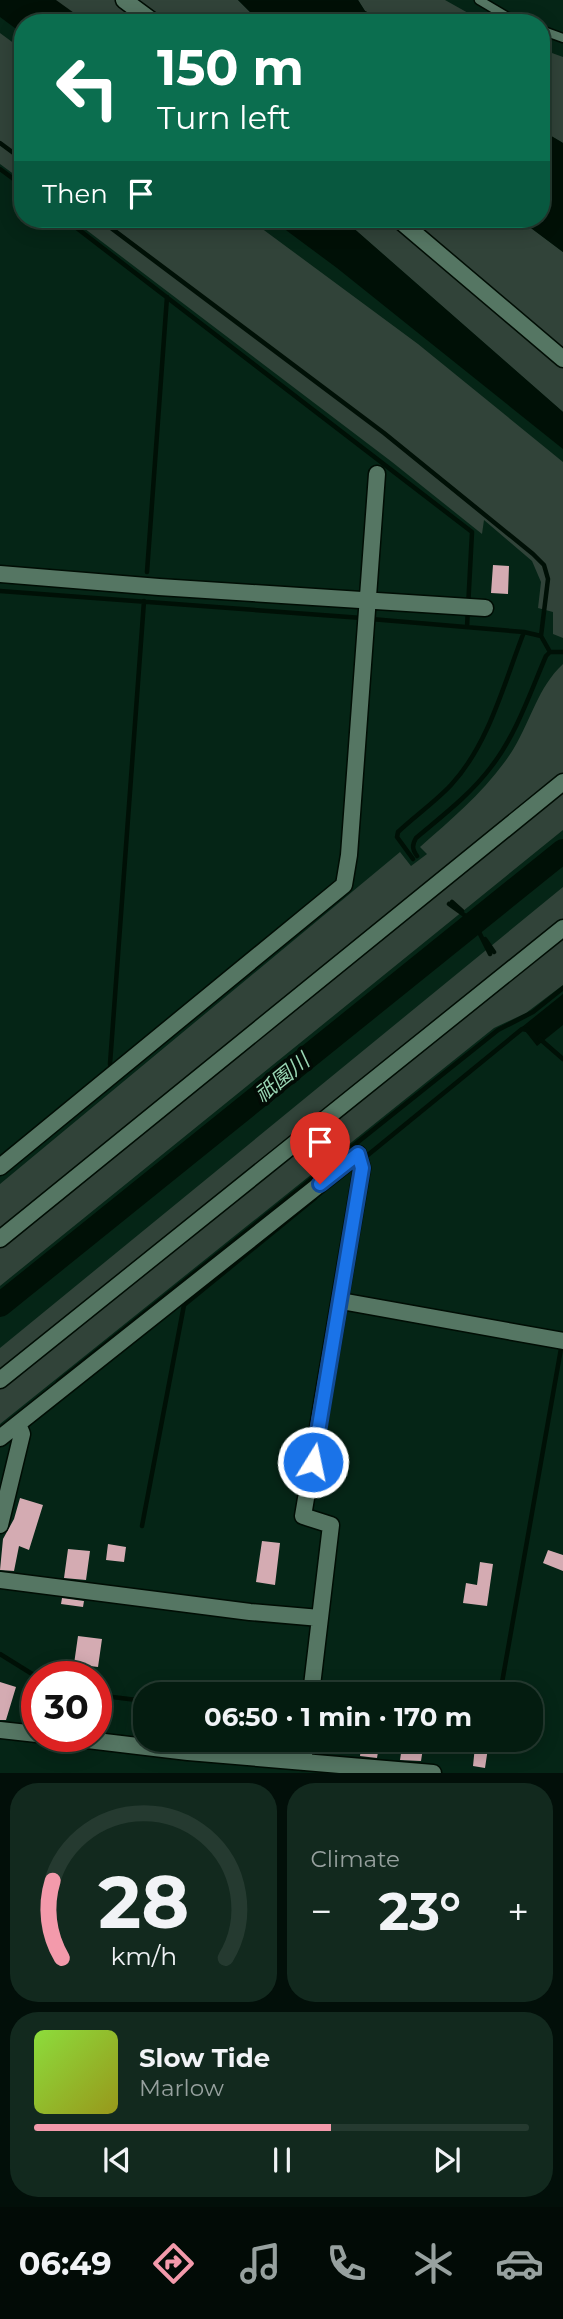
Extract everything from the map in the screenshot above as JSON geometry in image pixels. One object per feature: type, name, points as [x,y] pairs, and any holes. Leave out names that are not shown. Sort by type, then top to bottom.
[{"type":"street","points":[[124,0],[143,14]]},
{"type":"street","points":[[409,228],[563,359]]},
{"type":"street","points":[[0,1167],[344,885],[349,855],[377,474]]},
{"type":"street","points":[[0,574],[485,608]]},
{"type":"street","points":[[0,1239],[563,782]]},
{"type":"street","points":[[0,1380],[563,928]]},
{"type":"street","points":[[0,1438],[360,1161],[341,1301],[303,1516],[331,1525],[312,1682]]},
{"type":"street","points":[[341,1301],[559,1340]]},
{"type":"street","points":[[0,1525],[22,1434],[18,1424]]},
{"type":"street","points":[[0,1580],[250,1612],[320,1618]]},
{"type":"street","points":[[0,1730],[21,1732]]},
{"type":"street","points":[[112,1743],[433,1773]]},
{"type":"street","points":[[303,1762],[304,1752]]},
{"type":"lane","points":[[479,0],[503,14]]},
{"type":"green space","points":[[7,0],[238,0],[252,14],[26,14]]},
{"type":"green space","points":[[358,0],[445,0],[470,14],[371,14],[365,11]]},
{"type":"green space","points":[[0,33],[14,43],[14,174],[0,164]]},
{"type":"green space","points":[[550,52],[563,57],[563,143],[550,135]]},
{"type":"green space","points":[[84,228],[261,228],[418,344],[563,462],[563,638],[553,634],[553,612],[538,608],[541,582],[532,561],[484,520],[482,534],[392,462]]},
{"type":"green space","points":[[353,228],[531,228],[563,252],[563,412]]},
{"type":"green space","points":[[563,664],[563,830],[0,1286],[0,1184],[400,852],[411,866],[427,854],[420,847],[471,801],[494,776],[514,748],[547,683]]},
{"type":"green space","points":[[563,887],[563,985],[526,1013],[494,1028],[0,1424],[0,1348]]},
{"type":"shaded area","points":[[0,0],[56,0],[75,14],[14,14],[14,27],[0,17]]},
{"type":"shaded area","points":[[238,0],[358,0],[365,11],[371,14],[252,14]]},
{"type":"shaded area","points":[[550,135],[563,143],[563,252],[531,228],[550,228]]},
{"type":"shaded area","points":[[283,228],[353,228],[563,412],[563,449]]},
{"type":"shaded area","points":[[563,994],[563,1025],[537,1046],[522,1027]]},
{"type":"building","points":[[493,565],[509,566],[508,594],[491,593]]},
{"type":"building","points":[[20,1498],[43,1505],[29,1550],[19,1546],[14,1571],[0,1570],[3,1539],[14,1519]]},
{"type":"building","points":[[262,1541],[280,1543],[275,1585],[256,1582]]},
{"type":"building","points":[[108,1544],[126,1547],[124,1562],[106,1560]]},
{"type":"building","points":[[68,1549],[90,1551],[86,1580],[64,1578]]},
{"type":"building","points":[[548,1550],[563,1555],[563,1571],[543,1563]]},
{"type":"building","points":[[480,1562],[493,1564],[487,1606],[463,1603],[466,1583],[477,1585]]},
{"type":"building","points":[[62,1598],[84,1601],[83,1607],[61,1604]]},
{"type":"building","points":[[78,1636],[102,1639],[99,1661],[74,1661]]},
{"type":"building","points":[[0,1682],[16,1687],[6,1720],[0,1720]]},
{"type":"building","points":[[360,1752],[378,1752],[377,1758],[360,1756]]},
{"type":"building","points":[[401,1752],[422,1752],[421,1761],[400,1760]]},
{"type":"building","points":[[474,1752],[487,1752],[485,1768],[473,1766]]},
{"type":"waterway","points":[[0,143],[14,153]]},
{"type":"waterway","points":[[0,169],[14,179]]},
{"type":"waterway","points":[[77,228],[472,532],[467,627]]},
{"type":"waterway","points":[[111,228],[384,433],[533,554],[544,565],[548,579],[541,636],[550,652]]},
{"type":"waterway","points":[[147,572],[167,297]]},
{"type":"waterway","points":[[0,591],[362,618]]},
{"type":"waterway","points":[[110,1064],[144,601]]},
{"type":"waterway","points":[[371,619],[524,632],[486,732],[476,751],[451,785],[398,832],[397,837],[413,859]]},
{"type":"waterway","points":[[524,632],[541,636]]},
{"type":"waterway","points":[[550,652],[563,652]]},
{"type":"waterway","points":[[417,856],[413,847],[416,838],[465,796],[500,755],[550,652]]},
{"type":"waterway","name":"祇園川","points":[[0,1305],[563,851]]},
{"type":"waterway","points":[[452,902],[462,911]]},
{"type":"waterway","name":"祇園川","points":[[449,904],[474,922],[490,954]]},
{"type":"waterway","points":[[485,939],[494,952]]},
{"type":"waterway","points":[[58,1382],[498,1030],[533,1012],[563,988]]},
{"type":"waterway","points":[[363,1159],[522,1029],[528,1030]]},
{"type":"waterway","points":[[540,1039],[563,1059]]},
{"type":"waterway","points":[[142,1526],[184,1305],[315,1198]]},
{"type":"waterway","points":[[502,1682],[562,1343]]},
{"type":"waterway","points":[[0,1654],[21,1667]]},
{"type":"waterway","points":[[112,1697],[133,1700]]},
{"type":"route","points":[[313,1462],[362,1168],[358,1154],[320,1184]]}]
